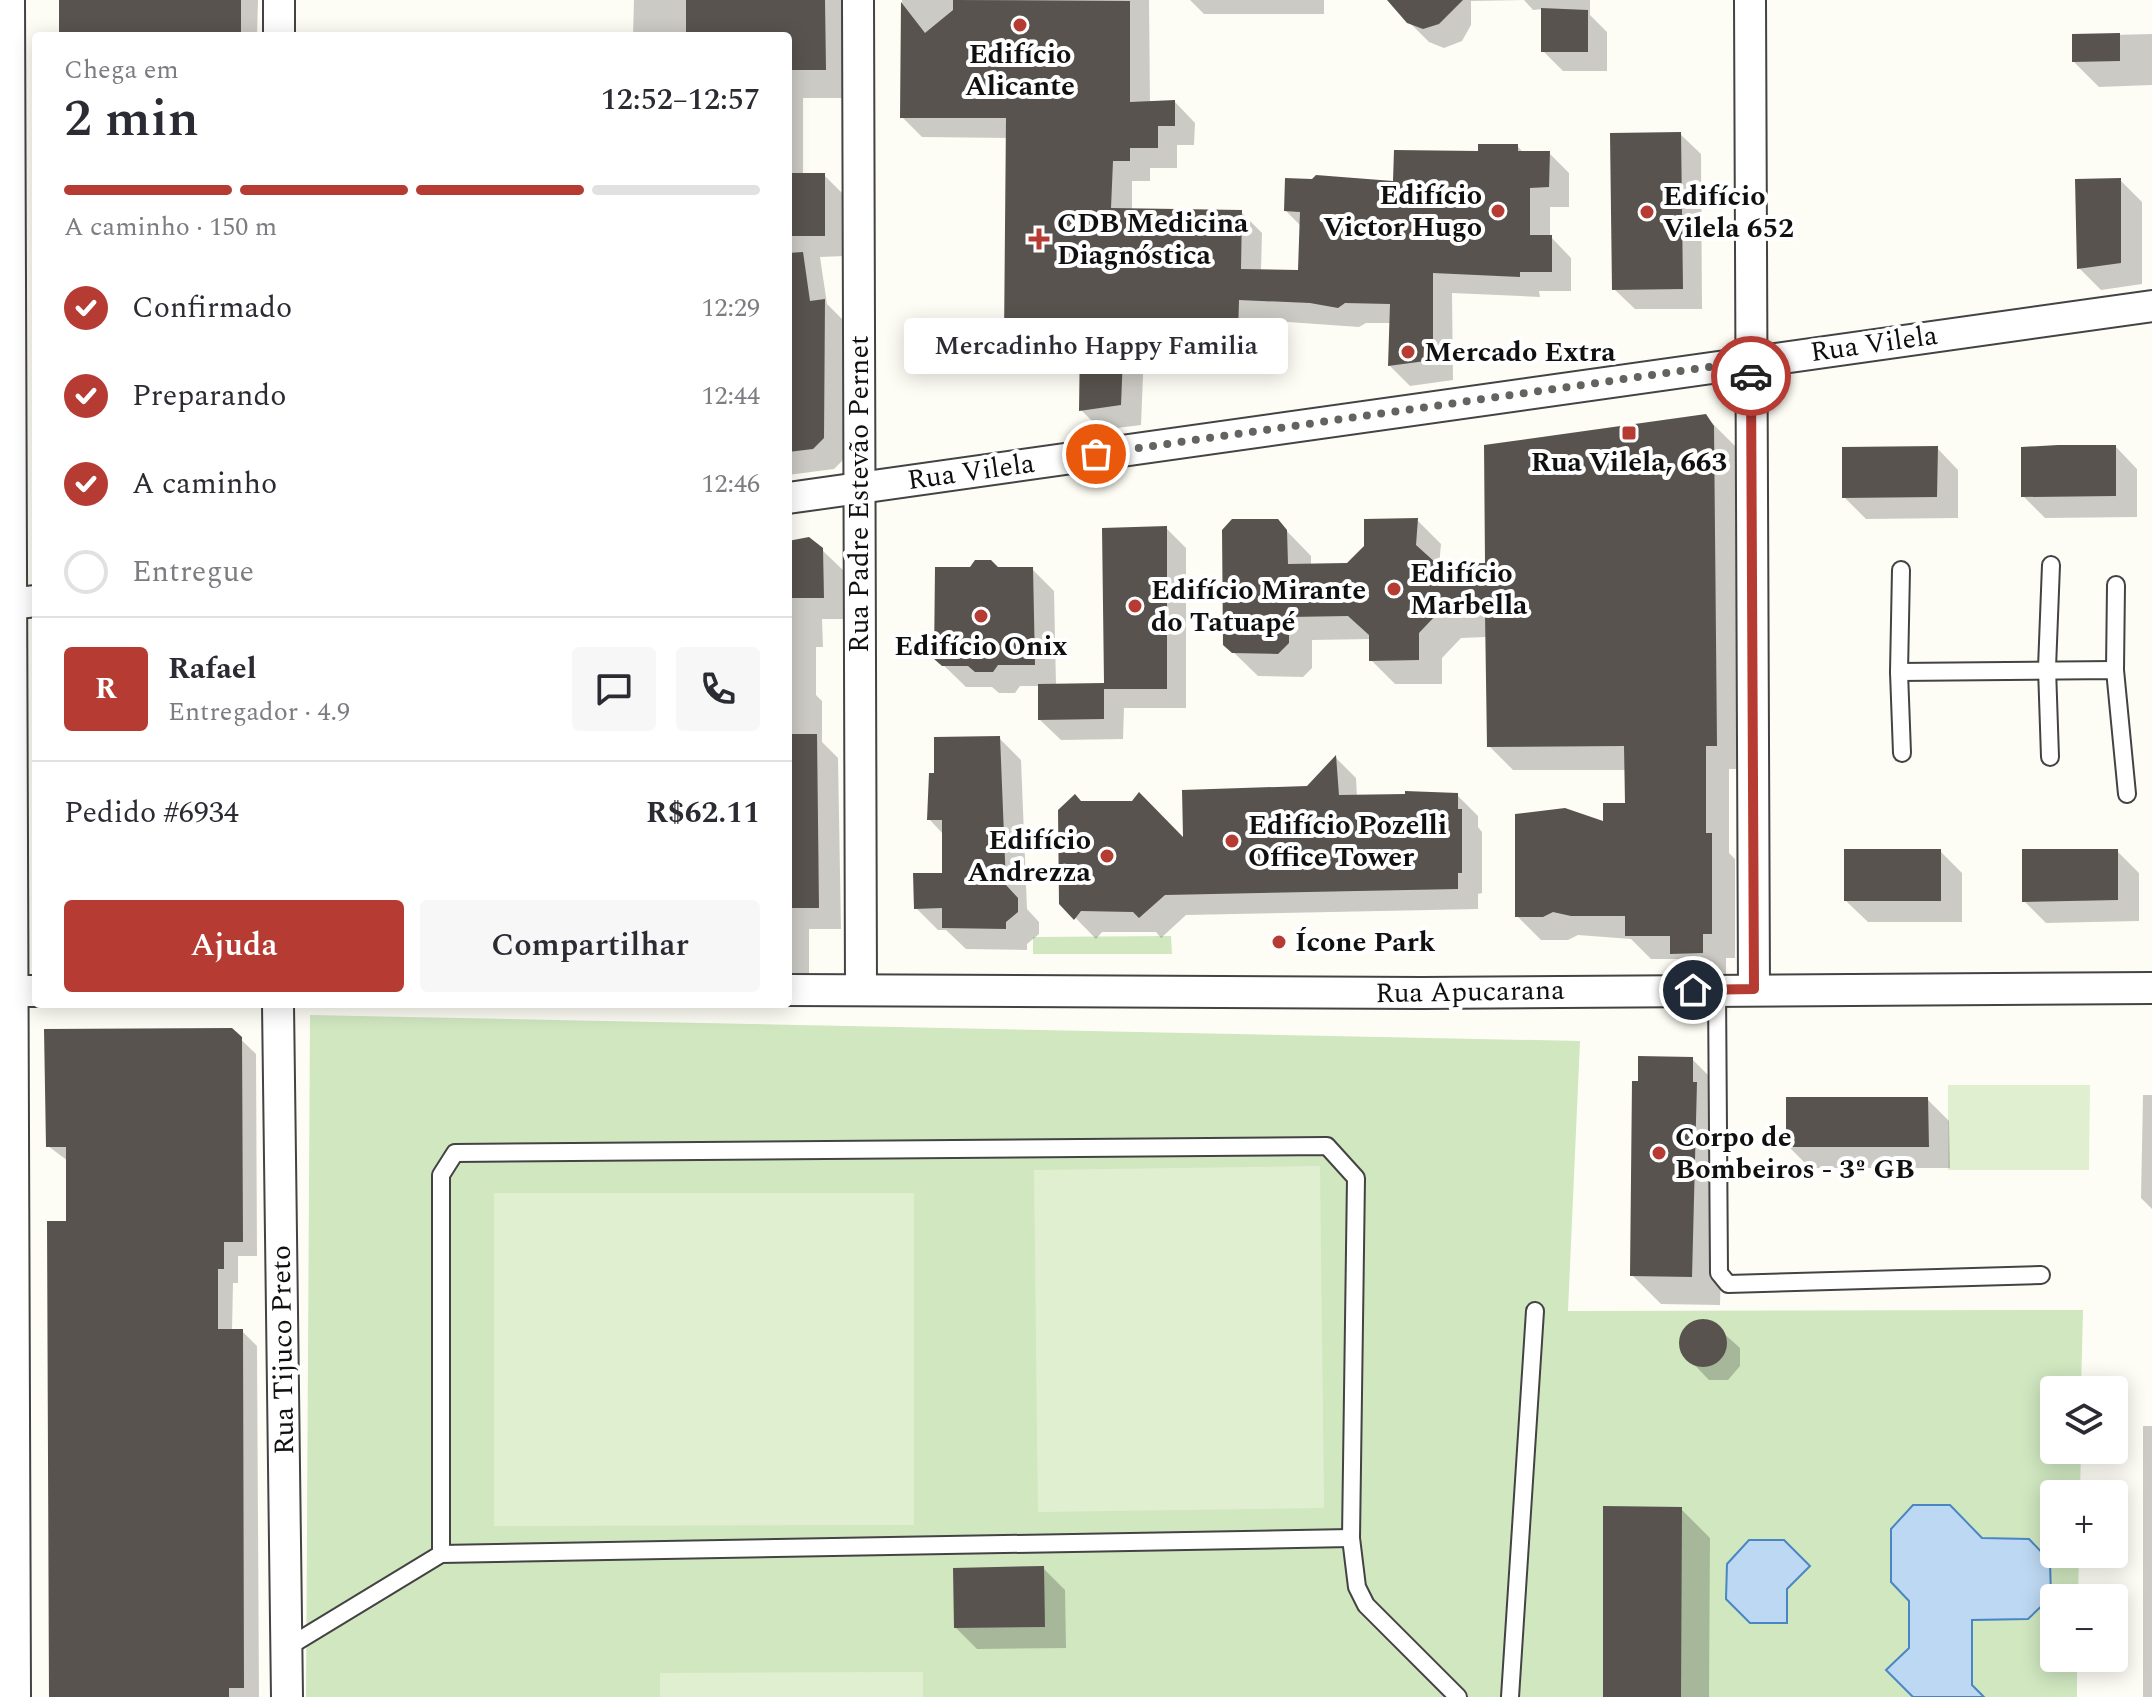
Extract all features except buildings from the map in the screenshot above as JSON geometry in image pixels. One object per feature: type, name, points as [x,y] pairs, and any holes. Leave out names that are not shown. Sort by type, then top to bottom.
[{"type":"street","points":[[5,0],[14,603],[11,1697]]},
{"type":"street","points":[[279,0],[279,32]]},
{"type":"street","name":"Rua Padre Estevão Pernet","points":[[858,0],[861,989]]},
{"type":"street","points":[[1750,0],[1754,989]]},
{"type":"street","name":"Rua Vilela","points":[[792,497],[2152,306]]},
{"type":"street","name":"Rua Apucarana","points":[[792,990],[1082,994],[2152,988]]},
{"type":"street","name":"Rua Tijuco Preto","points":[[278,1008],[287,1697]]},
{"type":"lane","points":[[2050,757],[2047,668],[2051,565]]},
{"type":"lane","points":[[1901,570],[1899,672],[1902,753]]},
{"type":"lane","points":[[2116,585],[2115,670],[2127,794]]},
{"type":"lane","points":[[1899,672],[2047,668],[2115,670]]},
{"type":"lane","points":[[1717,989],[1719,1273],[1728,1284],[2041,1275]]},
{"type":"lane","points":[[441,1554],[441,1175],[455,1153],[1327,1146],[1356,1178],[1351,1538],[1357,1587],[1366,1605],[1458,1697]]},
{"type":"lane","points":[[1510,1697],[1535,1311]]},
{"type":"lane","points":[[288,1647],[441,1554],[1351,1538]]},
{"type":"green space","points":[[1171,936],[1172,954],[1033,954],[1033,937]]},
{"type":"green space","points":[[310,1015],[1580,1041],[1568,1311],[2083,1310],[2081,1376],[2040,1376],[2040,1464],[2081,1464],[2080,1480],[2040,1480],[2040,1568],[2079,1568],[2078,1584],[2040,1584],[2040,1672],[2077,1672],[2077,1697],[306,1697]]},
{"type":"green space","points":[[1948,1085],[2090,1085],[2089,1170],[1948,1170]]},
{"type":"green space","points":[[1320,1166],[1324,1508],[1038,1512],[1034,1170]]},
{"type":"green space","points":[[494,1193],[914,1193],[914,1525],[494,1526]]},
{"type":"green space","points":[[923,1672],[923,1697],[660,1697],[660,1673]]},
{"type":"water","points":[[1913,1505],[1950,1505],[1982,1538],[2029,1539],[2040,1551],[2040,1568],[2050,1568],[2051,1584],[2040,1584],[2040,1608],[2028,1619],[1972,1620],[1972,1685],[1984,1697],[1913,1697],[1886,1670],[1909,1648],[1909,1601],[1891,1582],[1891,1529]]},
{"type":"water","points":[[1749,1540],[1784,1540],[1810,1566],[1787,1589],[1787,1623],[1750,1623],[1726,1599],[1727,1564]]},
{"type":"way so far","points":[[1096,454],[1751,361],[1751,376]]},
{"type":"place","name":"Edifício Alicante","points":[[1020,25]]},
{"type":"place","name":"Edifício Victor Hugo","points":[[1498,211]]},
{"type":"place","name":"Edifício Vilela 652","points":[[1647,212]]},
{"type":"place","name":"CDB Medicina Diagnóstica","points":[[1039,239]]},
{"type":"place","name":"Mercado Extra","points":[[1408,352]]},
{"type":"place","name":"Rua Vilela, 663","points":[[1629,433]]},
{"type":"place","name":"Mercadinho Happy Familia","points":[[1096,454]]},
{"type":"place","name":"Edifício Marbella","points":[[1394,589]]},
{"type":"place","name":"Edifício Mirante do Tatuapé","points":[[1135,606]]},
{"type":"place","name":"Edifício Onix","points":[[981,616]]},
{"type":"place","name":"Edifício Pozelli Office Tower","points":[[1232,841]]},
{"type":"place","name":"Edifício Andrezza","points":[[1107,856]]},
{"type":"place","name":"Ícone Park","points":[[1279,942]]},
{"type":"place","name":"Corpo de Bombeiros - 3º GB","points":[[1659,1153]]},
{"type":"route","points":[[1693,990],[1754,989],[1751,376]]}]
